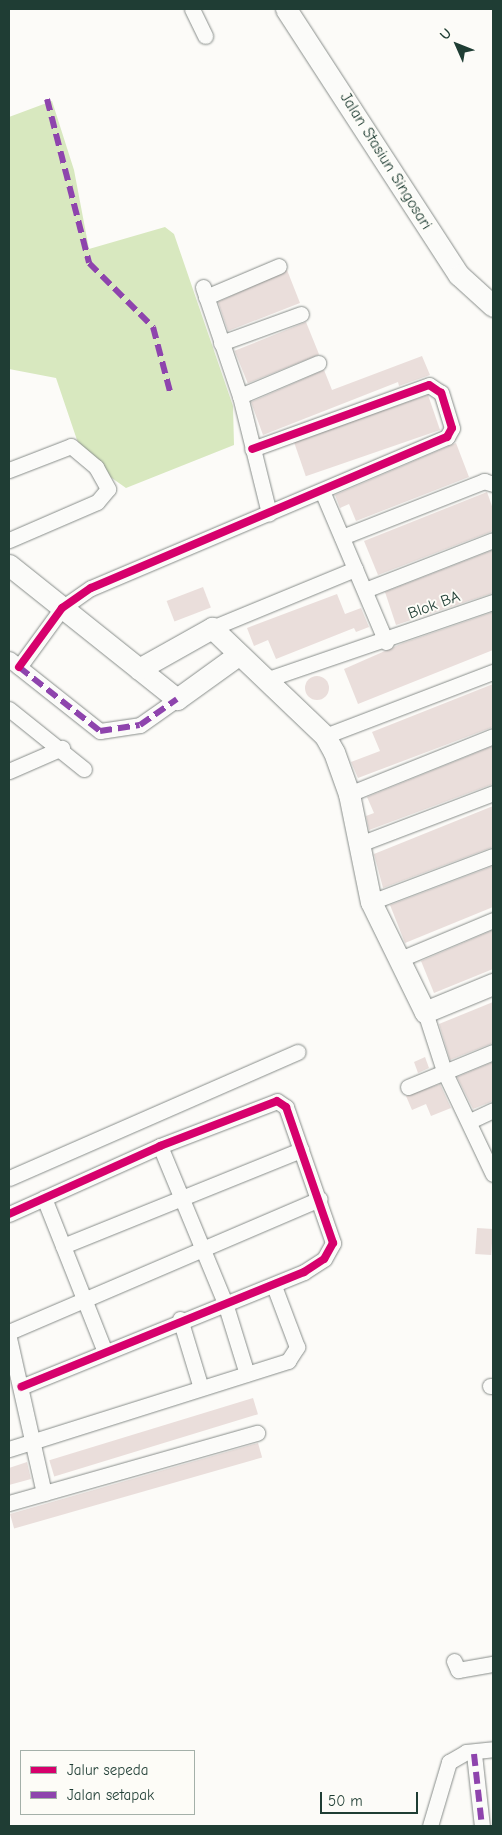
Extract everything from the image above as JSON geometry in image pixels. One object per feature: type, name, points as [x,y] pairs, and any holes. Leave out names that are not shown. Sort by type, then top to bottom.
[{"type":"street","points":[[192,9],[205,36]]},
{"type":"street","name":"Jalan Stasiun Singosari","points":[[286,9],[459,275],[493,306]]},
{"type":"street","points":[[269,513],[240,396],[204,292],[279,266]]},
{"type":"street","points":[[221,343],[301,314]]},
{"type":"street","points":[[240,396],[318,363]]},
{"type":"street","points":[[238,654],[140,725],[100,731],[14,663],[62,608],[124,573],[322,491],[450,435],[451,423],[438,388],[424,385],[252,449]]},
{"type":"street","points":[[9,470],[53,450],[74,446],[96,467],[108,489],[97,502],[9,540]]},
{"type":"street","points":[[342,537],[484,481],[493,484]]},
{"type":"street","points":[[322,491],[386,642]]},
{"type":"street","points":[[365,590],[493,540]]},
{"type":"street","points":[[9,565],[176,699]]},
{"type":"street","points":[[138,669],[212,628],[355,569]]},
{"type":"street","name":"Blok BA","points":[[268,679],[386,642],[493,602]]},
{"type":"street","points":[[212,628],[238,654],[268,679],[325,736],[349,794],[356,845],[371,902],[425,1012],[444,1071],[472,1120],[493,1174]]},
{"type":"street","points":[[325,736],[493,672]]},
{"type":"street","points":[[9,709],[62,748],[84,769]]},
{"type":"street","points":[[349,794],[493,736]]},
{"type":"street","points":[[9,771],[62,748]]},
{"type":"street","points":[[356,845],[493,793]]},
{"type":"street","points":[[371,902],[493,856]]},
{"type":"street","points":[[398,960],[493,920]]},
{"type":"street","points":[[425,1012],[493,984]]},
{"type":"street","points":[[9,1178],[298,1052]]},
{"type":"street","points":[[408,1087],[493,1052]]},
{"type":"street","points":[[9,1214],[160,1146],[277,1101],[286,1107],[320,1200],[332,1240],[330,1251],[313,1268],[274,1286],[180,1320],[105,1352],[16,1379]]},
{"type":"street","points":[[472,1120],[493,1110]]},
{"type":"street","points":[[160,1146],[180,1201],[225,1303],[247,1374]]},
{"type":"street","points":[[64,1246],[180,1201],[301,1150]]},
{"type":"street","points":[[44,1198],[105,1352]]},
{"type":"street","points":[[9,1332],[83,1298],[320,1200]]},
{"type":"street","points":[[9,1449],[247,1374],[295,1355],[297,1347],[274,1286]]},
{"type":"street","points":[[180,1320],[201,1388]]},
{"type":"street","points":[[9,1338],[16,1379],[44,1493]]},
{"type":"street","points":[[9,1503],[257,1433]]},
{"type":"street","points":[[454,1661],[458,1670],[493,1664]]},
{"type":"street","points":[[430,1826],[449,1762],[463,1754],[493,1750]]},
{"type":"street","points":[[474,1754],[482,1826]]},
{"type":"green space","points":[[52,101],[74,170],[89,249],[165,227],[174,234],[233,406],[234,445],[126,488],[99,469],[77,440],[56,378],[9,369],[9,117]]},
{"type":"building","points":[[287,270],[300,303],[228,331],[218,302]]},
{"type":"building","points":[[306,322],[319,354],[248,383],[235,351]]},
{"type":"building","points":[[422,356],[430,375],[399,386],[398,382],[263,435],[251,402],[324,370],[332,390]]},
{"type":"building","points":[[428,395],[440,430],[306,476],[294,441]]},
{"type":"building","points":[[456,443],[469,477],[356,521],[349,504],[340,508],[335,495]]},
{"type":"building","points":[[487,492],[493,509],[493,531],[378,575],[364,541]]},
{"type":"building","points":[[493,550],[493,593],[396,625],[385,592]]},
{"type":"building","points":[[203,587],[211,608],[174,622],[167,601]]},
{"type":"building","points":[[337,594],[345,614],[361,608],[369,627],[356,632],[354,628],[276,659],[268,640],[254,646],[247,628]]},
{"type":"building","points":[[493,612],[493,650],[358,704],[344,669],[403,643]]},
{"type":"building","points":[[317,676],[326,679],[329,688],[326,697],[317,700],[308,697],[305,688],[308,679]]},
{"type":"building","points":[[493,684],[493,727],[358,778],[351,762],[380,751],[372,732]]},
{"type":"building","points":[[493,746],[493,784],[369,830],[366,816],[374,813],[367,797]]},
{"type":"building","points":[[493,806],[493,847],[383,888],[374,854]]},
{"type":"building","points":[[493,866],[493,907],[405,943],[390,905]]},
{"type":"building","points":[[493,930],[493,969],[434,993],[421,961]]},
{"type":"building","points":[[493,1002],[493,1043],[450,1060],[439,1024]]},
{"type":"building","points":[[425,1057],[429,1068],[418,1073],[414,1062]]},
{"type":"building","points":[[493,1062],[493,1101],[473,1109],[457,1077]]},
{"type":"building","points":[[440,1084],[451,1108],[431,1116],[426,1104],[412,1110],[406,1096]]},
{"type":"building","points":[[477,1228],[493,1229],[491,1255],[475,1254]]},
{"type":"building","points":[[253,1398],[258,1414],[54,1477],[49,1460]]},
{"type":"building","points":[[258,1443],[262,1457],[14,1529],[10,1514]]},
{"type":"building","points":[[27,1462],[31,1479],[9,1485],[9,1468]]},
{"type":"marked path","points":[[47,99],[89,263],[153,327],[171,395]]},
{"type":"marked path","points":[[19,667],[100,731],[140,725],[177,699]]},
{"type":"marked path","points":[[474,1754],[482,1826]]},
{"type":"cycle path","points":[[19,667],[62,608],[91,588],[447,437],[452,428],[441,393],[429,385],[252,449]]},
{"type":"cycle path","points":[[9,1214],[160,1146],[277,1101],[286,1107],[333,1243],[324,1259],[304,1272],[21,1387]]}]
